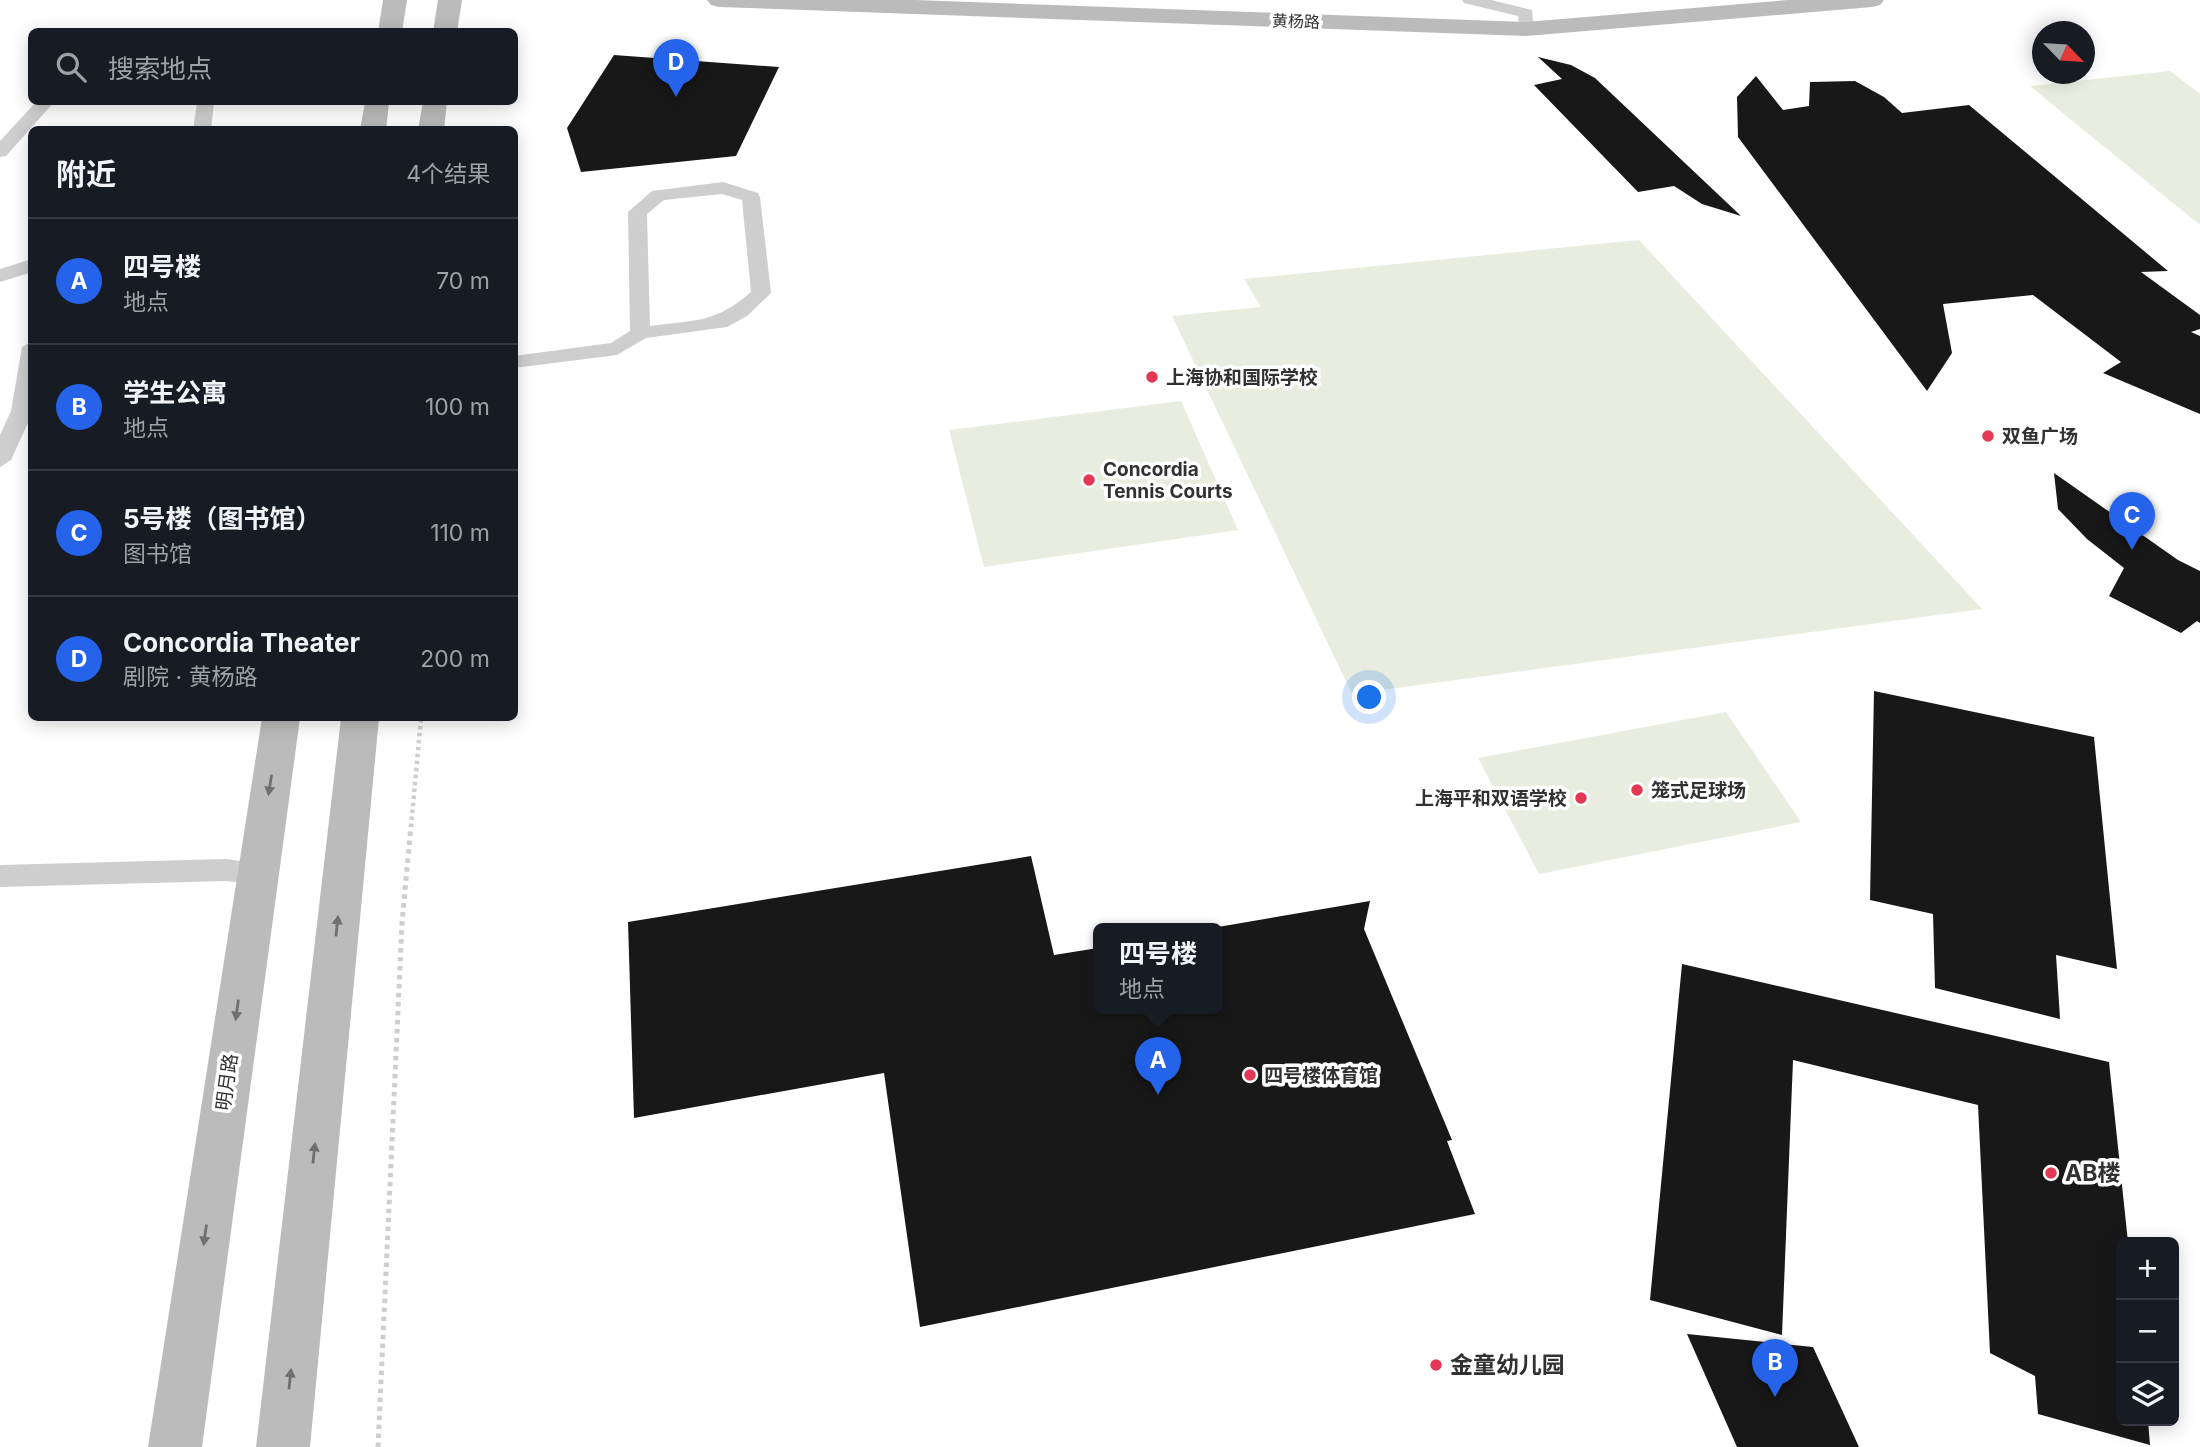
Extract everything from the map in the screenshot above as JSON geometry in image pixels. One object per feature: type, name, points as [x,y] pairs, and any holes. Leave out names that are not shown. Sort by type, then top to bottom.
[{"type":"street","points":[[391,28],[395,0]]},
{"type":"street","points":[[446,28],[450,0]]},
{"type":"street","name":"黄杨路","points":[[719,0],[1526,29],[1872,0]]},
{"type":"street","points":[[374,126],[377,105]]},
{"type":"street","points":[[432,126],[435,105]]},
{"type":"street","name":"明月路","points":[[175,1447],[256,873],[281,721]]},
{"type":"street","points":[[283,1447],[360,721]]},
{"type":"lane","points":[[1470,0],[1526,13],[1526,29]]},
{"type":"lane","points":[[0,152],[43,105]]},
{"type":"lane","points":[[202,126],[205,105]]},
{"type":"lane","points":[[518,362],[618,349],[640,333],[720,323],[740,312],[761,293],[751,197],[723,188],[659,195],[637,212],[640,333]]},
{"type":"lane","points":[[0,276],[28,266]]},
{"type":"lane","points":[[0,460],[23,411],[28,375]]},
{"type":"lane","points":[[0,876],[226,870],[256,873]]},
{"type":"path","points":[[378,1447],[402,923],[421,721]]},
{"type":"shaded area","points":[[2170,71],[2200,94],[2200,225],[2030,86],[2095,84],[2095,79]]},
{"type":"shaded area","points":[[1639,240],[1982,609],[1352,694],[1172,316],[1261,307],[1244,279]]},
{"type":"shaded area","name":"Concordia Tennis Courts","points":[[1181,401],[1238,530],[984,567],[949,430]]},
{"type":"shaded area","name":"笼式足球场","points":[[1726,712],[1801,822],[1539,874],[1478,758]]},
{"type":"building","points":[[614,55],[779,67],[736,156],[581,172],[567,128]]},
{"type":"building","points":[[1538,57],[1571,65],[1595,78],[1741,216],[1702,204],[1674,186],[1638,192],[1534,85],[1562,79]]},
{"type":"building","points":[[1756,76],[1783,110],[1809,106],[1810,82],[1855,81],[1884,97],[1902,113],[1969,105],[2168,271],[2141,272],[2200,315],[2200,329],[2191,332],[2200,336],[2200,414],[2103,373],[2121,362],[2033,295],[1943,304],[1952,353],[1927,391],[1738,137],[1737,97]]},
{"type":"building","points":[[2054,473],[2178,560],[2200,571],[2200,623],[2197,621],[2181,633],[2109,596],[2124,568],[2087,539],[2058,509]]},
{"type":"building","points":[[1874,691],[2094,737],[2117,969],[2056,955],[2060,1019],[1935,988],[1933,914],[1870,900]]},
{"type":"building","points":[[1031,856],[1054,955],[1093,949],[1093,1014],[1223,1014],[1223,926],[1370,901],[1364,929],[1452,1140],[1447,1141],[1475,1214],[920,1327],[884,1073],[634,1118],[628,922]]},
{"type":"building","name":"AB楼","points":[[1682,964],[2109,1062],[2127,1237],[2116,1237],[2116,1426],[2148,1426],[2150,1445],[2038,1414],[2035,1376],[1990,1353],[1978,1105],[1793,1060],[1782,1335],[1650,1300]]},
{"type":"building","points":[[1687,1334],[1813,1347],[1859,1447],[1737,1447]]},
{"type":"place","name":"Concordia Theater","points":[[676,97]]},
{"type":"place","name":"上海协和国际学校","points":[[1152,377]]},
{"type":"place","name":"双鱼广场","points":[[1988,436]]},
{"type":"place","name":"Concordia Tennis Courts","points":[[1089,480]]},
{"type":"place","name":"5号楼（图书馆）","points":[[2132,550]]},
{"type":"place","name":"笼式足球场","points":[[1637,790]]},
{"type":"place","name":"上海平和双语学校","points":[[1581,798]]},
{"type":"place","name":"四号楼体育馆","points":[[1250,1075]]},
{"type":"place","name":"四号楼","points":[[1158,1095]]},
{"type":"place","name":"AB楼","points":[[2051,1173]]},
{"type":"place","name":"金童幼儿园","points":[[1436,1365]]},
{"type":"place","name":"学生公寓","points":[[1775,1397]]}]
